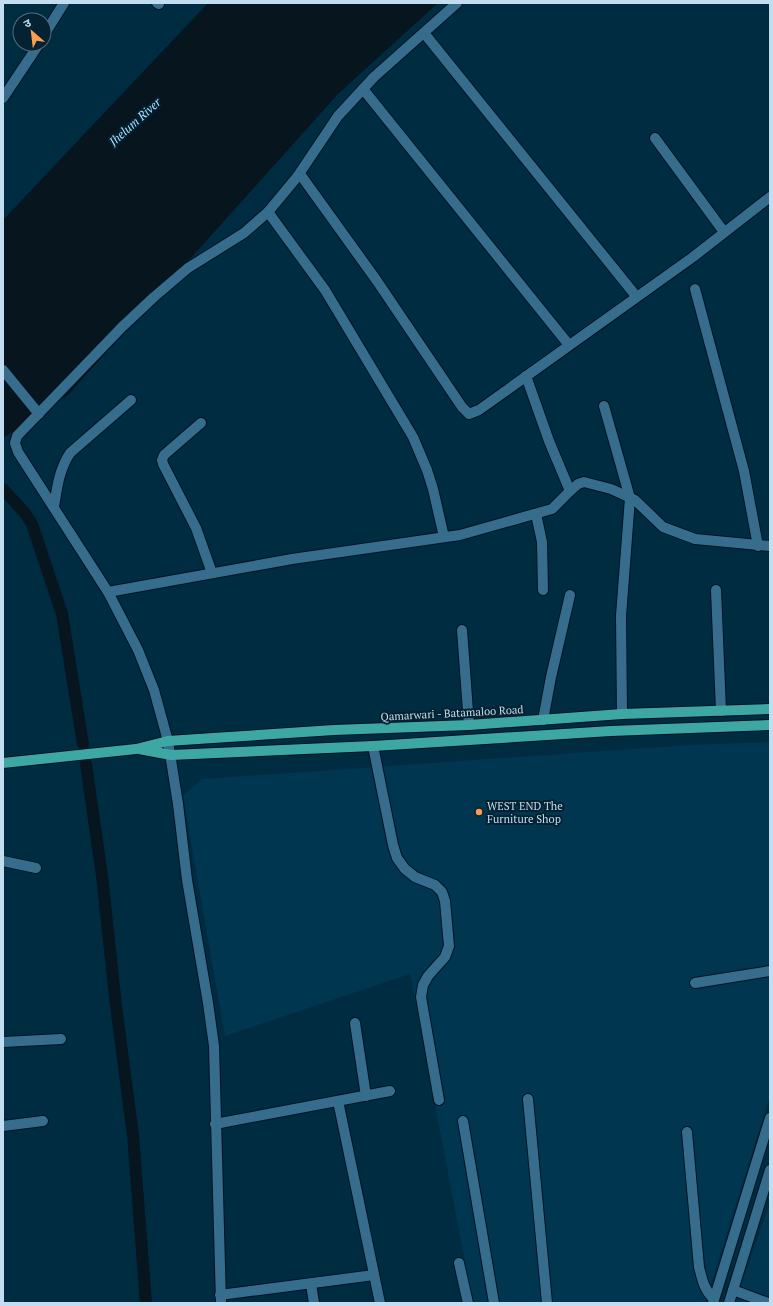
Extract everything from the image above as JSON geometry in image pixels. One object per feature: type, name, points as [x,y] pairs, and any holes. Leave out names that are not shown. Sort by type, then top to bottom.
[{"type":"main road","name":"Qamarwari - Batamaloo Road","points":[[3,763],[136,749],[168,741],[334,730],[469,725],[622,714],[770,708]]},
{"type":"main road","name":"Qamarwari - Batamaloo Road","points":[[136,749],[171,755],[770,725]]},
{"type":"street","points":[[52,22],[64,3]]},
{"type":"street","points":[[374,1275],[220,1299],[214,1046],[206,988],[187,880],[168,741],[154,690],[138,650],[108,592],[18,452],[15,443],[17,436],[36,411],[154,297],[188,268],[244,233],[268,212],[300,174],[338,116],[374,77],[457,3]]},
{"type":"street","points":[[424,33],[636,296]]},
{"type":"street","points":[[3,98],[34,52]]},
{"type":"street","points":[[363,89],[569,345]]},
{"type":"street","points":[[655,138],[724,232]]},
{"type":"street","points":[[300,174],[377,282],[466,412],[469,414],[479,410],[692,256],[770,197]]},
{"type":"street","points":[[268,212],[324,290],[413,437],[427,470],[433,489],[444,537]]},
{"type":"street","points":[[695,289],[744,471],[758,546]]},
{"type":"street","points":[[3,370],[36,411]]},
{"type":"street","points":[[526,376],[549,441],[570,491]]},
{"type":"street","points":[[54,507],[63,463],[70,453],[131,400]]},
{"type":"street","points":[[604,406],[630,498],[621,616],[622,714]]},
{"type":"street","points":[[201,423],[164,455],[162,464],[196,528],[212,573]]},
{"type":"street","points":[[108,592],[299,558],[460,535],[552,509],[578,484],[587,482],[611,489],[630,498],[641,506],[663,527],[695,539],[770,546]]},
{"type":"street","points":[[536,514],[542,542],[543,590]]},
{"type":"street","points":[[716,590],[721,711]]},
{"type":"street","points":[[542,720],[570,595]]},
{"type":"street","points":[[462,630],[469,725]]},
{"type":"street","points":[[373,746],[393,846],[397,858],[405,869],[415,877],[435,885],[442,892],[445,901],[449,946],[445,957],[428,976],[423,985],[421,997],[439,1100]]},
{"type":"street","points":[[3,861],[36,868]]},
{"type":"street","points":[[695,983],[770,971]]},
{"type":"street","points":[[355,1023],[366,1096]]},
{"type":"street","points":[[3,1042],[61,1039]]},
{"type":"street","points":[[215,1124],[390,1091]]},
{"type":"street","points":[[528,1099],[547,1303]]},
{"type":"street","points":[[338,1101],[380,1303]]},
{"type":"street","points":[[713,1301],[770,1118]]},
{"type":"street","points":[[3,1126],[44,1121]]},
{"type":"street","points":[[463,1121],[492,1303]]},
{"type":"street","points":[[687,1132],[699,1267],[702,1283],[713,1301]]},
{"type":"street","points":[[729,1303],[770,1170]]},
{"type":"street","points":[[459,1263],[468,1303]]},
{"type":"street","points":[[312,1284],[314,1303]]},
{"type":"street","points":[[733,1290],[768,1303]]},
{"type":"shaded area","points":[[770,742],[770,1096],[705,1303],[473,1303],[410,974],[225,1036],[183,796],[202,779],[690,745]]},
{"type":"shaded area","points":[[770,1202],[770,1303],[735,1303]]},
{"type":"water","name":"Jhelum River","points":[[208,3],[438,3],[338,94],[68,395],[3,438],[3,220]]},
{"type":"waterway","points":[[3,489],[25,513],[32,524],[62,614],[83,744]]},
{"type":"waterway","points":[[86,764],[102,876],[116,1006],[133,1135],[146,1303]]},
{"type":"place","name":"WEST END The Furniture Shop","points":[[479,812]]}]
